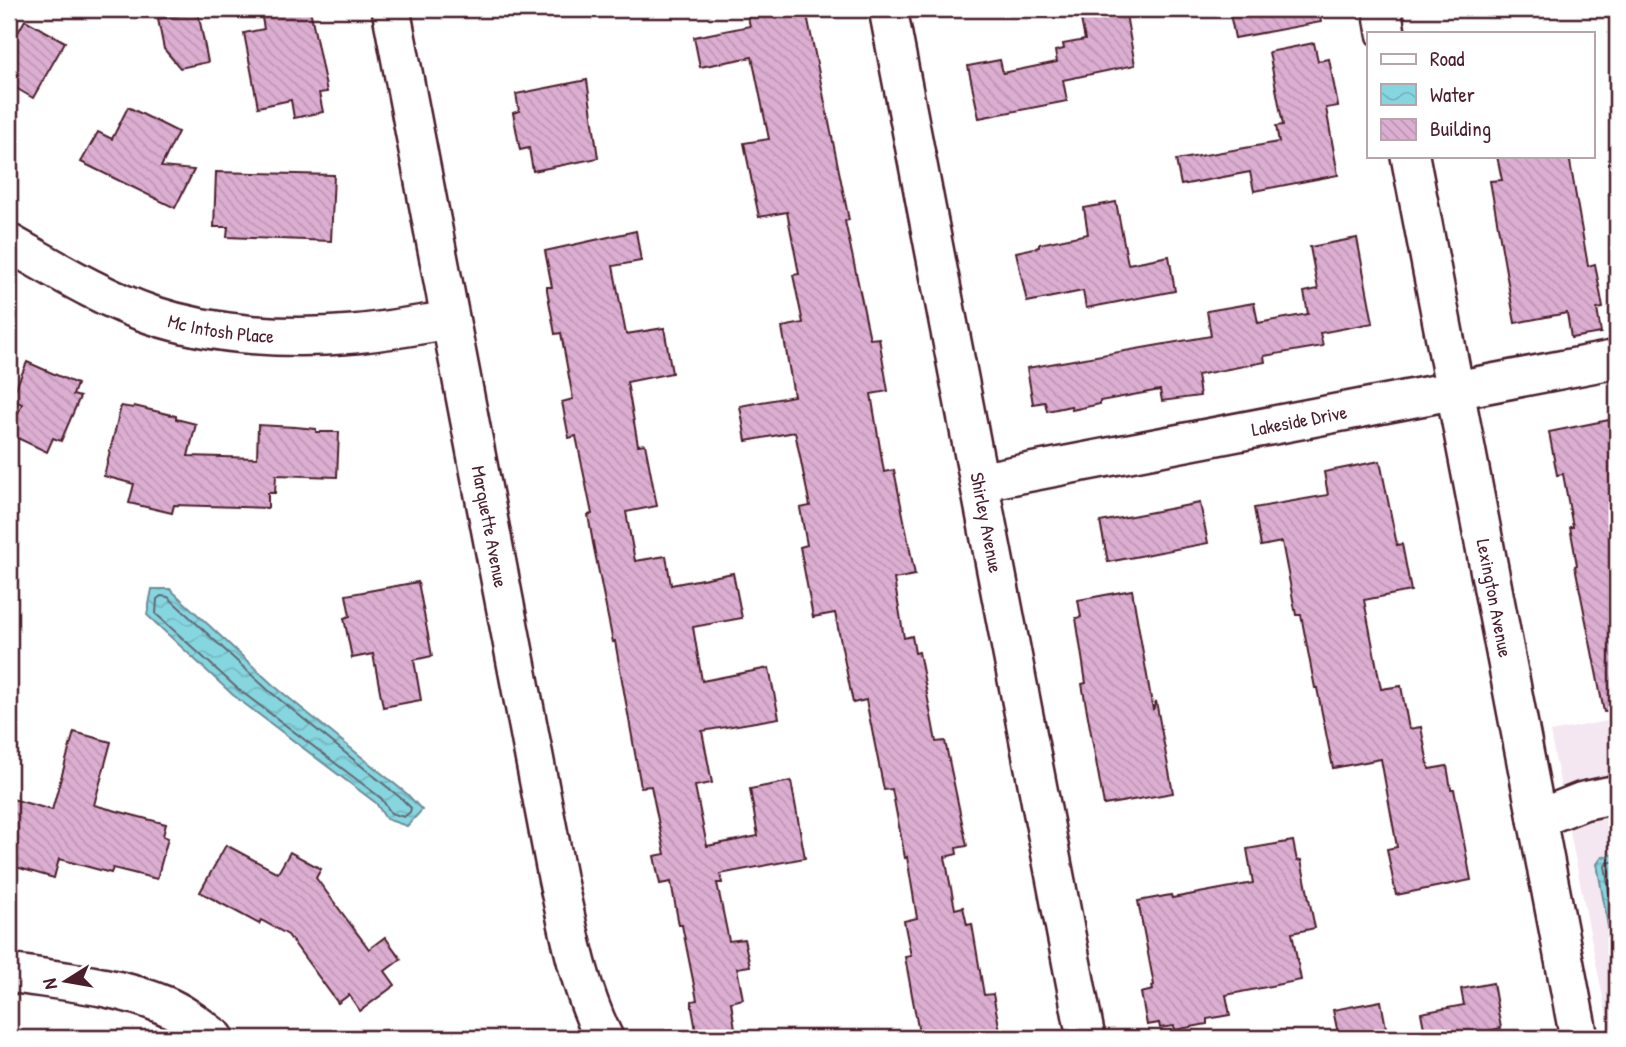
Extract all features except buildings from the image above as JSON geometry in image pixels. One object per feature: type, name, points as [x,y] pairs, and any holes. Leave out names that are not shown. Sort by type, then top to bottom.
[{"type":"street","name":"Marquette Avenue","points":[[391,9],[562,903],[574,955],[593,1014],[604,1038]]},
{"type":"street","name":"Shirley Avenue","points":[[888,9],[1086,1038]]},
{"type":"street","points":[[1382,9],[1386,32]]},
{"type":"street","name":"Lexington Avenue","points":[[1410,158],[1579,1038]]},
{"type":"street","name":"Mc Intosh Place","points":[[9,243],[96,291],[141,311],[217,330],[290,336],[354,334],[450,320]]},
{"type":"street","name":"Lakeside Drive","points":[[979,482],[1617,359]]},
{"type":"street","points":[[1536,819],[1583,801],[1617,794]]},
{"type":"street","points":[[9,973],[116,990],[164,1005],[190,1019],[215,1038]]},
{"type":"shaded area","points":[[1617,719],[1617,1038],[1611,1038],[1550,732]]},
{"type":"water","points":[[152,589],[170,589],[273,685],[407,794],[422,810],[407,826],[386,819],[376,803],[233,695],[147,615]]},
{"type":"water","points":[[1617,854],[1617,977],[1597,864],[1602,857]]}]
